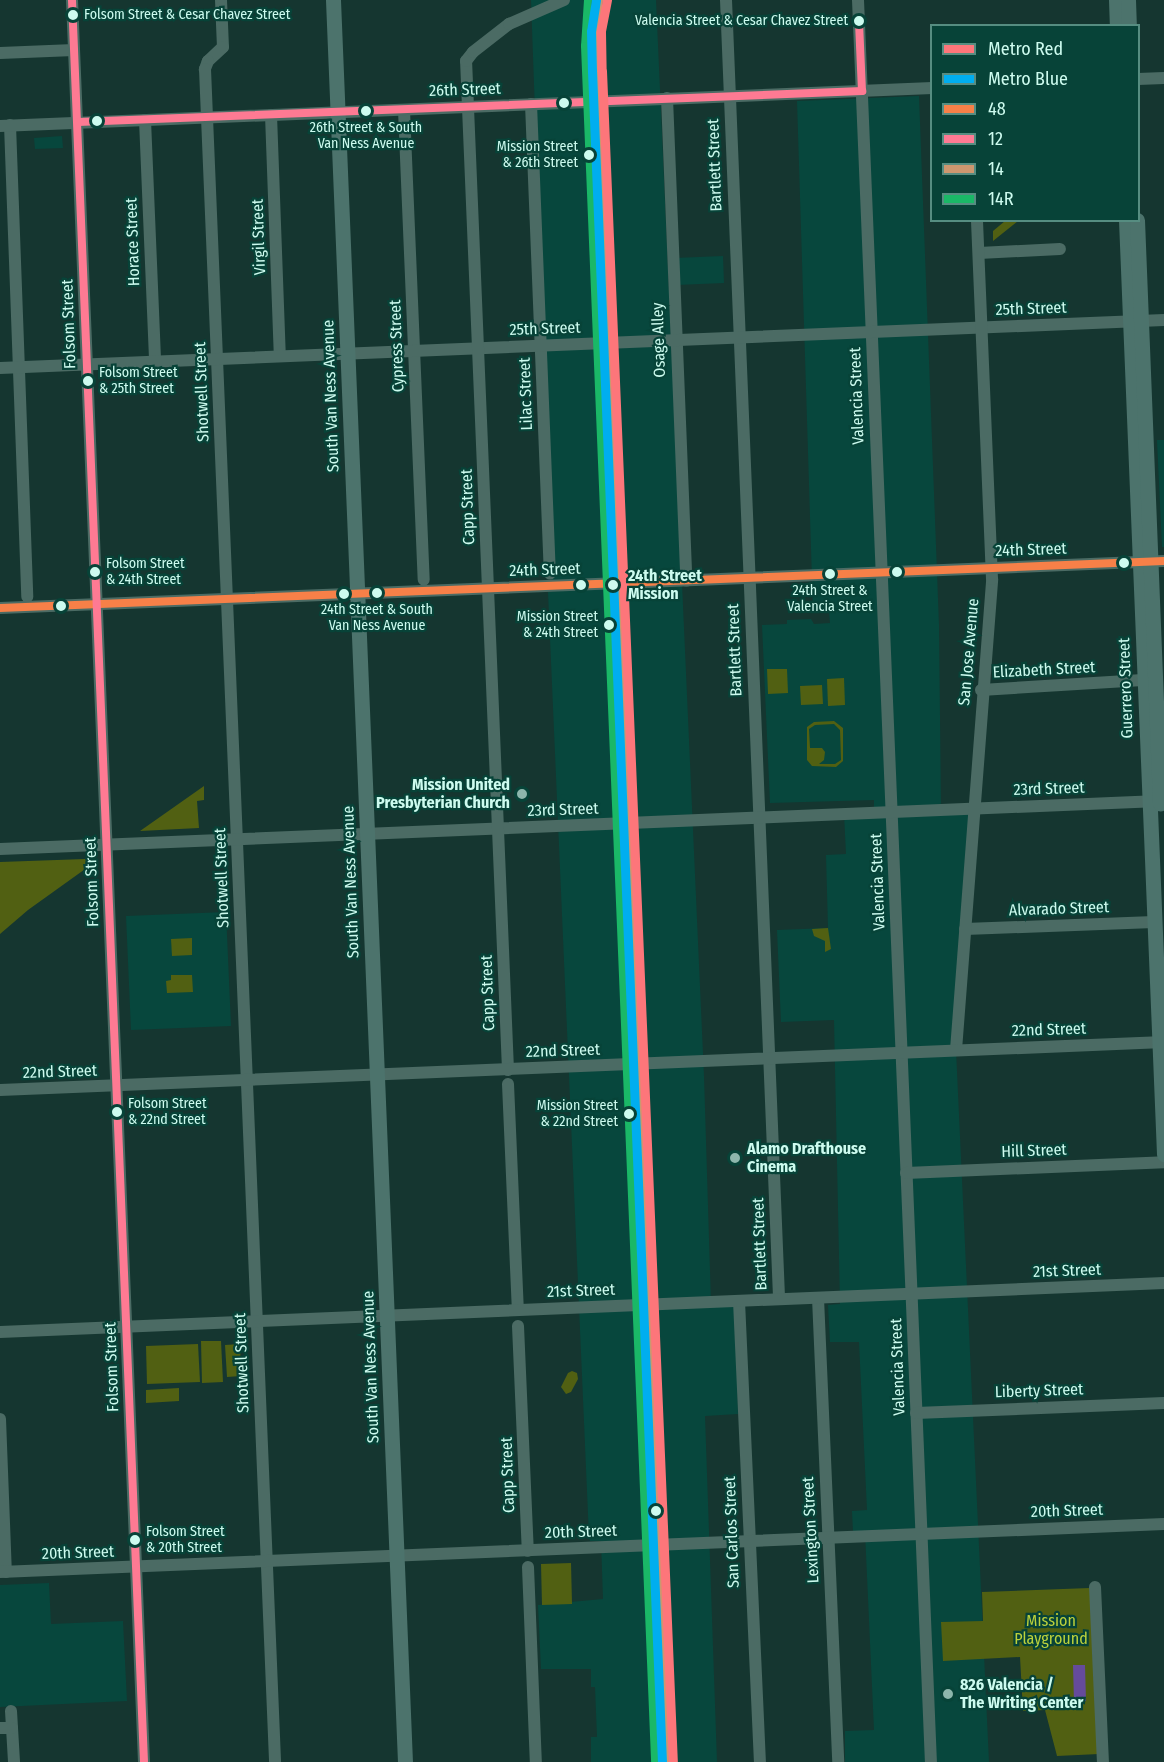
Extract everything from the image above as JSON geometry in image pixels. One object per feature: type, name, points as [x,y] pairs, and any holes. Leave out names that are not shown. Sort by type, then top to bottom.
[{"type":"main road","name":"South Van Ness Avenue","points":[[333,0],[405,1762]]},
{"type":"main road","points":[[599,0],[595,26],[597,101],[666,1762]]},
{"type":"main road","points":[[1116,0],[1117,24]]},
{"type":"main road","points":[[1128,0],[1129,24]]},
{"type":"main road","name":"Guerrero Street","points":[[1126,222],[1136,321],[1152,561],[1158,801],[1164,906]]},
{"type":"main road","name":"Guerrero Street","points":[[1136,321],[1137,222]]},
{"type":"main road","name":"Guerrero Street","points":[[1152,561],[1143,680],[1158,801],[1154,922],[1162,1042],[1164,1154]]},
{"type":"street","name":"Folsom Street","points":[[72,0],[144,1762]]},
{"type":"street","name":"Shotwell Street","points":[[221,0],[223,47],[205,65],[275,1762]]},
{"type":"street","name":"Capp Street","points":[[508,1070],[466,61],[473,52],[509,24],[564,0]]},
{"type":"street","name":"Bartlett Street","points":[[726,0],[779,1299]]},
{"type":"street","name":"Valencia Street","points":[[858,0],[931,1762]]},
{"type":"street","points":[[0,53],[74,50]]},
{"type":"street","points":[[1140,79],[1164,78]]},
{"type":"street","name":"26th Street","points":[[5,126],[930,88]]},
{"type":"street","name":"Osage Alley","points":[[667,98],[686,581]]},
{"type":"street","name":"Lilac Street","points":[[531,104],[550,574]]},
{"type":"street","name":"Cypress Street","points":[[404,110],[424,580]]},
{"type":"street","name":"Virgil Street","points":[[271,116],[280,357]]},
{"type":"street","name":"Horace Street","points":[[145,120],[155,362]]},
{"type":"street","points":[[5,126],[20,367],[27,597]]},
{"type":"street","name":"San Jose Avenue","points":[[956,1050],[981,690],[992,568],[977,222]]},
{"type":"street","points":[[979,253],[1060,249]]},
{"type":"street","name":"25th Street","points":[[0,368],[1164,320]]},
{"type":"street","name":"24th Street","points":[[0,608],[1152,561]]},
{"type":"street","name":"Elizabeth Street","points":[[981,690],[1143,680]]},
{"type":"street","name":"23rd Street","points":[[0,849],[1158,801]]},
{"type":"street","name":"Alvarado Street","points":[[965,929],[1154,922]]},
{"type":"street","name":"22nd Street","points":[[0,1090],[1162,1042]]},
{"type":"street","points":[[508,1084],[518,1310]]},
{"type":"street","name":"Hill Street","points":[[906,1173],[1164,1162]]},
{"type":"street","name":"21st Street","points":[[0,1332],[1164,1283]]},
{"type":"street","name":"Lexington Street","points":[[818,1298],[838,1762]]},
{"type":"street","name":"San Carlos Street","points":[[739,1301],[760,1762]]},
{"type":"street","name":"Capp Street","points":[[518,1326],[528,1551]]},
{"type":"street","name":"Liberty Street","points":[[916,1413],[1164,1403]]},
{"type":"street","points":[[0,1419],[3,1572]]},
{"type":"street","name":"20th Street","points":[[3,1572],[1164,1524]]},
{"type":"street","points":[[528,1567],[536,1762]]},
{"type":"street","points":[[1095,1587],[1103,1762]]},
{"type":"street","points":[[11,1711],[6,1728],[14,1762]]},
{"type":"shaded area","points":[[531,0],[656,0],[704,1076],[711,1303],[736,1303],[738,1414],[705,1416],[717,1762],[591,1762],[591,1737],[597,1737],[595,1687],[591,1687],[591,1669],[541,1669],[538,1605],[603,1599],[601,1541],[590,1541],[589,1537],[548,592],[552,591]]},
{"type":"shaded area","points":[[919,96],[939,625],[941,809],[974,808],[956,1050],[989,1762],[845,1762],[845,1731],[874,1730],[865,1532],[853,1532],[852,1511],[867,1510],[859,1342],[830,1342],[828,1305],[840,1304],[834,1020],[781,1022],[777,930],[828,928],[826,855],[846,854],[844,814],[874,813],[874,800],[770,803],[762,625],[787,624],[787,620],[811,619],[814,624],[830,623],[829,612],[813,612],[797,101]]},
{"type":"shaded area","points":[[62,136],[63,148],[35,149],[34,138]]},
{"type":"shaded area","points":[[723,256],[724,283],[676,285],[675,258]]},
{"type":"shaded area","points":[[1157,440],[1164,440],[1164,547],[1162,547]]},
{"type":"shaded area","points":[[226,912],[231,1026],[131,1030],[126,916]]},
{"type":"shaded area","points":[[49,1583],[51,1624],[123,1621],[127,1701],[0,1707],[0,1585]]},
{"type":"shaded area","points":[[1073,1665],[1085,1665],[1086,1701],[1074,1702]]},
{"type":"green space","points":[[1004,222],[1017,222],[993,241],[993,231]]},
{"type":"green space","points":[[767,669],[787,669],[788,693],[768,694]]},
{"type":"green space","points":[[844,678],[845,705],[828,706],[827,679]]},
{"type":"green space","points":[[822,685],[823,704],[801,705],[800,686]]},
{"type":"green space","points":[[834,721],[843,728],[843,761],[836,767],[812,766],[807,760],[807,727],[814,722]],"holes":[[[834,724],[840,730],[841,760],[835,764],[819,764],[824,760],[825,752],[822,748],[810,748],[809,729],[815,725]]]},
{"type":"green space","points":[[204,786],[204,800],[197,801],[199,828],[140,831]]},
{"type":"green space","points":[[85,859],[88,861],[88,867],[28,910],[0,934],[0,862]]},
{"type":"green space","points":[[828,928],[831,949],[825,952],[825,941],[814,936],[812,929]]},
{"type":"green space","points":[[192,938],[192,955],[172,956],[171,939]]},
{"type":"green space","points":[[171,975],[192,975],[193,992],[167,993],[166,981],[171,980]]},
{"type":"green space","points":[[201,1341],[221,1341],[223,1382],[202,1383]]},
{"type":"green space","points":[[198,1344],[200,1382],[147,1384],[146,1346]]},
{"type":"green space","points":[[240,1344],[241,1376],[227,1377],[225,1345]]},
{"type":"green space","points":[[572,1371],[577,1373],[578,1379],[571,1392],[566,1394],[561,1387],[568,1373]]},
{"type":"green space","points":[[179,1388],[179,1401],[146,1403],[146,1390]]},
{"type":"green space","points":[[571,1563],[572,1604],[542,1605],[541,1564]]},
{"type":"green space","name":"Mission Playground","points":[[1090,1588],[1099,1754],[1057,1756],[1045,1710],[1023,1711],[1020,1657],[943,1661],[941,1622],[983,1621],[982,1592]]},
{"type":"metro line","name":"Blue","points":[[596,0],[591,31],[592,71],[662,1762]]},
{"type":"metro line","name":"Red","points":[[607,0],[601,32],[602,71],[673,1762]]},
{"type":"transit line","name":"12","points":[[72,0],[144,1762]]},
{"type":"transit line","name":"14R","points":[[588,0],[585,46],[655,1762]]},
{"type":"transit line","name":"14","points":[[599,0],[595,46],[666,1762]]},
{"type":"transit line","name":"12","points":[[78,122],[862,91],[859,21]]},
{"type":"transit line","name":"48","points":[[0,608],[1164,561]]},
{"type":"place","name":"Folsom Street & Cesar Chavez Street","points":[[73,15]]},
{"type":"place","name":"Valencia Street & Cesar Chavez Street","points":[[859,21]]},
{"type":"place","name":"26th Street & South Van Ness Avenue","points":[[366,111]]},
{"type":"place","name":"Mission Street & 26th Street","points":[[589,155]]},
{"type":"place","name":"Folsom Street & 25th Street","points":[[88,381]]},
{"type":"place","name":"Folsom Street & 24th Street","points":[[95,572]]},
{"type":"place","name":"24th Street & Valencia Street","points":[[830,574]]},
{"type":"place","name":"24th Street Mission","points":[[613,585]]},
{"type":"place","name":"24th Street & South Van Ness Avenue","points":[[377,593]]},
{"type":"place","name":"Mission Street & 24th Street","points":[[609,625]]},
{"type":"place","name":"Mission United Presbyterian Church","points":[[522,794]]},
{"type":"place","name":"Folsom Street & 22nd Street","points":[[117,1112]]},
{"type":"place","name":"Mission Street & 22nd Street","points":[[629,1114]]},
{"type":"place","name":"Alamo Drafthouse Cinema","points":[[735,1158]]},
{"type":"place","name":"Folsom Street & 20th Street","points":[[135,1540]]},
{"type":"place","name":"826 Valencia / The Writing Center","points":[[948,1694]]}]
